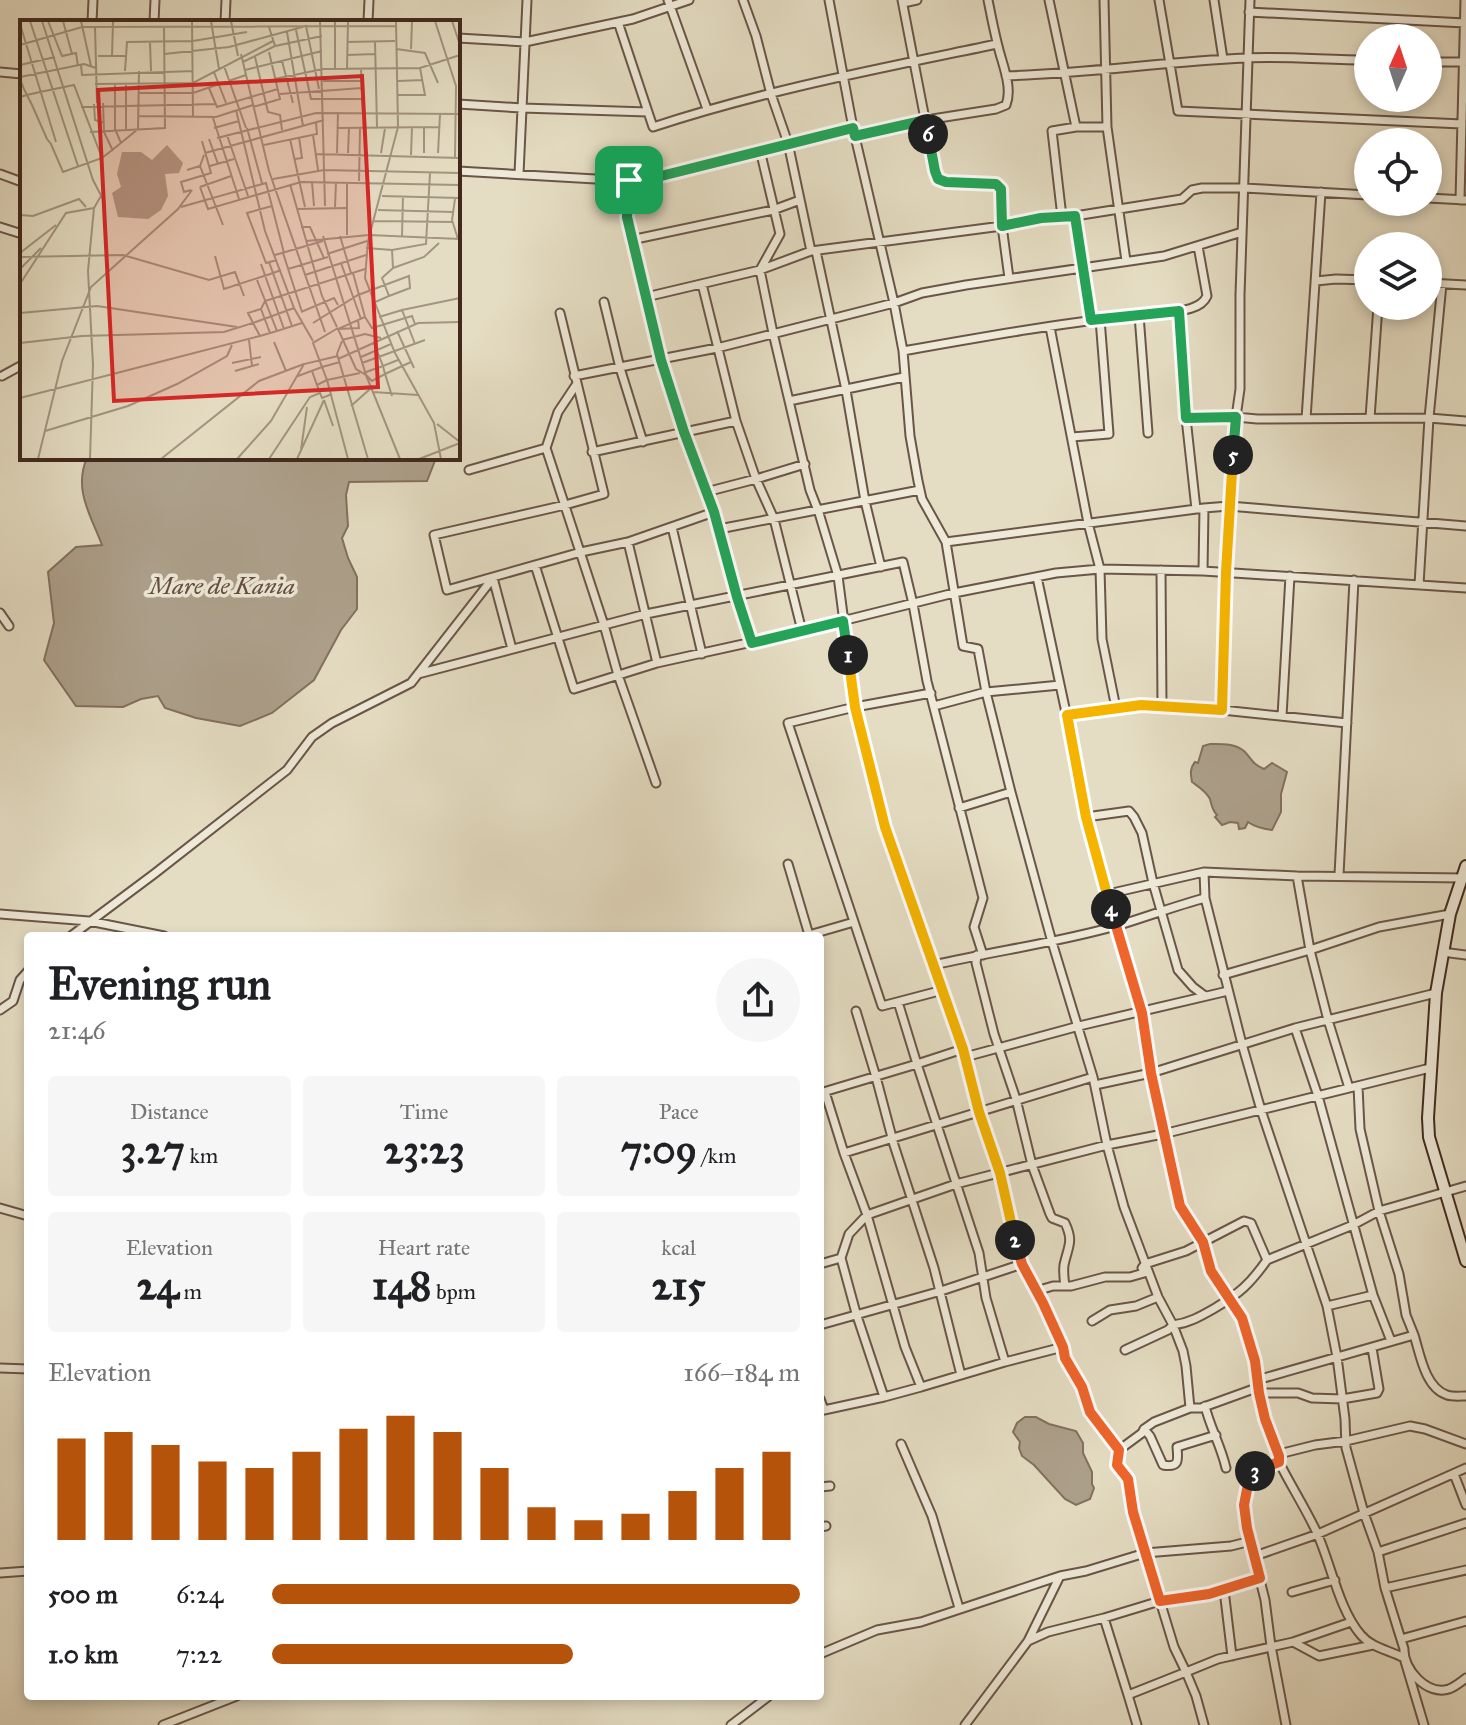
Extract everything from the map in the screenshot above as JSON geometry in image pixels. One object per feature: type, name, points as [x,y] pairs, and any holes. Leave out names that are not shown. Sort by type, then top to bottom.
[{"type":"street","points":[[92,20],[93,0]]},
{"type":"street","points":[[154,20],[155,0]]},
{"type":"street","points":[[225,20],[226,0]]},
{"type":"street","points":[[368,20],[369,0]]},
{"type":"street","points":[[519,174],[527,0]]},
{"type":"street","points":[[460,38],[525,42],[633,19],[669,3],[689,0]]},
{"type":"street","points":[[743,0],[788,143],[831,319],[865,501],[881,567]]},
{"type":"street","points":[[829,0],[854,132],[903,351],[910,436],[922,499],[946,542],[963,646],[978,649],[1011,792],[1094,1081],[1124,1207],[1158,1297],[1173,1325],[1186,1366],[1190,1408]]},
{"type":"street","points":[[917,0],[903,1],[935,171],[938,179],[946,182],[996,184],[1001,189],[1009,278]]},
{"type":"street","points":[[460,171],[645,180],[788,143],[996,109],[1008,100],[1006,76],[988,0]]},
{"type":"street","points":[[1049,0],[1076,127]]},
{"type":"street","points":[[1104,0],[1107,127],[1126,261]]},
{"type":"street","points":[[1159,0],[1178,111],[1462,124]]},
{"type":"street","points":[[1214,0],[1223,59]]},
{"type":"street","points":[[1222,710],[1229,506],[1240,389],[1240,295],[1250,0]]},
{"type":"street","points":[[1442,199],[1463,200],[1465,0]]},
{"type":"street","points":[[669,3],[707,109]]},
{"type":"street","points":[[1249,12],[1465,23]]},
{"type":"street","points":[[618,22],[653,127],[707,109],[843,76],[997,44]]},
{"type":"street","points":[[1006,76],[1066,74],[1223,59],[1354,60]]},
{"type":"street","points":[[1442,62],[1464,62]]},
{"type":"street","points":[[0,72],[20,74]]},
{"type":"street","points":[[460,104],[648,112]]},
{"type":"street","points":[[1062,217],[1052,131],[1107,127]]},
{"type":"street","points":[[760,150],[780,234],[760,270],[810,490],[838,576],[855,707],[885,827],[964,1053],[979,1112],[1000,1173],[1022,1264],[1063,1347],[1065,1358],[1082,1387],[1090,1412],[1119,1450],[1117,1465],[1128,1479],[1133,1512],[1174,1647],[1197,1699],[1204,1725]]},
{"type":"street","points":[[0,174],[20,181]]},
{"type":"street","points":[[629,180],[627,217],[631,240],[661,360],[714,512],[752,643]]},
{"type":"street","points":[[646,297],[760,270],[814,251],[1182,199],[1192,190],[1202,188],[1354,194]]},
{"type":"street","points":[[1306,419],[1321,192]]},
{"type":"street","points":[[631,240],[773,210],[800,200]]},
{"type":"street","points":[[1072,437],[1109,434],[1096,320],[1083,268],[1075,216]]},
{"type":"street","points":[[0,227],[20,233]]},
{"type":"street","points":[[574,376],[717,348],[894,303],[922,293],[1164,256],[1242,232]]},
{"type":"street","points":[[903,351],[1096,320],[1179,311],[1201,304],[1207,296],[1198,246]]},
{"type":"street","points":[[1316,281],[1354,280]]},
{"type":"street","points":[[702,284],[736,421],[774,519],[802,631]]},
{"type":"street","points":[[1442,284],[1466,285]]},
{"type":"street","points":[[604,302],[643,442]]},
{"type":"street","points":[[1179,311],[1186,418],[1200,508],[1203,571]]},
{"type":"street","points":[[560,313],[604,494],[434,535],[447,590],[628,542],[714,512]]},
{"type":"street","points":[[1139,315],[1148,433]]},
{"type":"street","points":[[1370,418],[1377,320]]},
{"type":"street","points":[[1419,585],[1439,320]]},
{"type":"street","points":[[1050,327],[1088,523],[1100,569],[1102,639],[1116,708]]},
{"type":"street","points":[[1,374],[20,366]]},
{"type":"street","points":[[789,401],[904,377]]},
{"type":"street","points":[[576,385],[558,412],[546,448],[618,675],[656,783]]},
{"type":"street","points":[[1186,418],[1429,418],[1466,421]]},
{"type":"street","points":[[592,452],[736,421]]},
{"type":"street","points":[[469,470],[546,448]]},
{"type":"street","points":[[706,492],[805,464]]},
{"type":"street","points":[[719,529],[920,490]]},
{"type":"street","points":[[946,542],[1229,506],[1466,526]]},
{"type":"street","points":[[672,527],[702,654]]},
{"type":"street","points":[[628,542],[657,663]]},
{"type":"street","points":[[418,674],[646,614],[903,562],[934,706],[983,898],[974,927],[980,955],[976,963],[1032,1165],[1052,1218],[1063,1221],[1068,1229],[1071,1246],[1063,1268],[1065,1286]]},
{"type":"street","points":[[535,565],[574,689],[657,663],[954,593],[1056,573],[1100,569],[1203,571],[1466,588]]},
{"type":"street","points":[[1161,570],[1162,706]]},
{"type":"street","points":[[1282,716],[1290,576]]},
{"type":"street","points":[[1037,577],[1086,817],[1142,1013],[1163,1134],[1180,1206],[1203,1242],[1211,1271],[1242,1318],[1255,1361],[1265,1419],[1279,1458],[1318,1534],[1351,1622],[1362,1637],[1373,1645],[1404,1658],[1412,1673],[1436,1690],[1450,1689],[1466,1678]]},
{"type":"street","points":[[493,578],[512,649]]},
{"type":"street","points":[[76,932],[287,770],[312,737],[332,723],[411,683],[493,578]]},
{"type":"street","points":[[1339,875],[1354,580]]},
{"type":"street","points":[[0,613],[9,626]]},
{"type":"street","points":[[934,706],[986,692],[1060,685]]},
{"type":"street","points":[[931,693],[788,723],[882,1006],[943,990]]},
{"type":"street","points":[[1067,715],[1141,705],[1347,723]]},
{"type":"street","points":[[959,808],[1011,792]]},
{"type":"street","points":[[1086,817],[1129,811],[1134,817],[1142,833],[1178,970],[1205,996]]},
{"type":"street","points":[[788,864],[808,932]]},
{"type":"street","points":[[1466,866],[1450,914],[1442,952],[1436,993],[1428,1118],[1429,1137],[1466,1258]]},
{"type":"street","points":[[1108,894],[1204,872],[1464,878]]},
{"type":"street","points":[[1204,872],[1205,898],[1242,1044],[1327,1306],[1337,1357],[1346,1448],[1378,1552],[1423,1724]]},
{"type":"street","points":[[1297,876],[1310,950],[1349,1088]]},
{"type":"street","points":[[934,965],[1052,942],[1205,898]]},
{"type":"street","points":[[0,914],[89,921],[144,932]]},
{"type":"street","points":[[1223,975],[1379,927],[1450,914]]},
{"type":"street","points":[[819,932],[854,922]]},
{"type":"street","points":[[1442,952],[1466,955]]},
{"type":"street","points":[[0,1010],[13,1001],[24,976]]},
{"type":"street","points":[[824,1091],[917,1064],[999,1048],[1228,991]]},
{"type":"street","points":[[844,1153],[1016,1099],[1094,1081],[1151,1073],[1295,1028],[1436,993]]},
{"type":"street","points":[[898,1002],[979,1253],[982,1278],[1005,1362]]},
{"type":"street","points":[[856,1011],[892,1138],[941,1291],[961,1375]]},
{"type":"street","points":[[1295,1028],[1318,1096],[1373,1295],[1391,1341]]},
{"type":"street","points":[[884,1397],[841,1258],[849,1234],[867,1215],[956,1184],[1430,1068]]},
{"type":"street","points":[[1358,1086],[1360,1129],[1379,1211],[1399,1274],[1406,1315],[1433,1385],[1448,1396],[1466,1396]]},
{"type":"street","points":[[824,1098],[867,1215],[905,1347],[921,1387]]},
{"type":"street","points":[[1125,1350],[1173,1325],[1198,1318],[1230,1300],[1262,1269],[1267,1260],[1353,1225],[1379,1211],[1466,1186]]},
{"type":"street","points":[[0,1208],[24,1215]]},
{"type":"street","points":[[1036,1291],[1053,1286],[1085,1284],[1105,1277],[1144,1273],[1142,1268],[1145,1264],[1181,1253],[1244,1221],[1251,1223],[1267,1260]]},
{"type":"street","points":[[824,1263],[841,1258]]},
{"type":"street","points":[[824,1324],[893,1306],[1022,1264]]},
{"type":"street","points":[[1327,1306],[1373,1295]]},
{"type":"street","points":[[1092,1321],[1110,1310],[1136,1306],[1158,1297]]},
{"type":"street","points":[[1119,1450],[1154,1422],[1190,1408],[1201,1408],[1337,1357],[1414,1335]]},
{"type":"street","points":[[824,1411],[1063,1347]]},
{"type":"street","points":[[1258,1386],[1312,1398],[1342,1399],[1379,1392],[1372,1348]]},
{"type":"street","points":[[0,1368],[24,1369]]},
{"type":"street","points":[[1205,1406],[1226,1468]]},
{"type":"street","points":[[1286,1725],[1265,1600],[1247,1528],[1244,1505],[1250,1474],[1279,1458],[1315,1445],[1410,1426],[1466,1444]]},
{"type":"street","points":[[1144,1429],[1163,1465],[1171,1467],[1179,1457],[1177,1447],[1216,1435]]},
{"type":"street","points":[[901,1444],[932,1516],[959,1608]]},
{"type":"street","points":[[1255,1556],[1318,1534],[1466,1468]]},
{"type":"street","points":[[1454,1474],[1466,1505]]},
{"type":"street","points":[[824,1487],[830,1486]]},
{"type":"street","points":[[1378,1552],[1466,1523]]},
{"type":"street","points":[[824,1652],[877,1630],[921,1622],[1060,1576],[1145,1553],[1231,1546],[1251,1541]]},
{"type":"street","points":[[1385,1588],[1466,1570]]},
{"type":"street","points":[[0,1573],[24,1571]]},
{"type":"street","points":[[965,1725],[1028,1641],[1060,1576]]},
{"type":"street","points":[[1028,1641],[1048,1632],[1160,1601],[1209,1594],[1260,1578]]},
{"type":"street","points":[[1292,1592],[1335,1580]]},
{"type":"street","points":[[1224,1590],[1232,1656]]},
{"type":"street","points":[[1104,1618],[1137,1725]]},
{"type":"street","points":[[1401,1639],[1466,1621]]},
{"type":"street","points":[[1128,1695],[1218,1659],[1293,1642],[1351,1622]]},
{"type":"street","points":[[1293,1642],[1319,1656],[1373,1645]]},
{"type":"street","points":[[163,1725],[227,1700]]},
{"type":"street","points":[[731,1725],[764,1700]]},
{"type":"water","name":"Mare de Kania","points":[[86,460],[435,460],[427,481],[349,482],[346,495],[348,526],[342,538],[357,577],[357,609],[341,630],[314,680],[272,713],[240,726],[196,718],[165,708],[158,696],[123,707],[76,706],[44,660],[54,623],[48,572],[76,547],[102,545],[83,492]]},
{"type":"water","points":[[1228,744],[1244,751],[1264,769],[1272,763],[1287,772],[1281,794],[1281,812],[1272,830],[1248,822],[1245,828],[1239,829],[1238,823],[1222,825],[1215,817],[1217,815],[1210,799],[1192,782],[1191,774],[1203,746]]},
{"type":"water","points":[[1025,1417],[1036,1417],[1076,1431],[1092,1472],[1094,1488],[1090,1499],[1076,1505],[1065,1499],[1022,1456],[1020,1442],[1013,1432],[1017,1423]]},
{"type":"route","points":[[926,120],[938,179],[996,184],[1001,189],[1002,226],[1041,218],[1075,216],[1091,320],[1179,311],[1186,418],[1236,417],[1229,506],[1222,710],[1141,705],[1067,715],[1086,817],[1142,1013],[1163,1134],[1180,1206],[1203,1242],[1211,1271],[1242,1318],[1255,1361],[1265,1419],[1279,1456],[1279,1462],[1250,1474],[1244,1505],[1260,1578],[1209,1594],[1160,1601],[1133,1512],[1128,1479],[1117,1465],[1119,1450],[1090,1412],[1082,1387],[1065,1358],[1043,1303],[1022,1264],[1000,1173],[979,1112],[963,1049],[885,827],[855,707],[843,621],[752,643],[714,512],[661,360],[631,240],[627,217],[629,180],[645,180],[853,128],[855,136],[926,120]]}]
